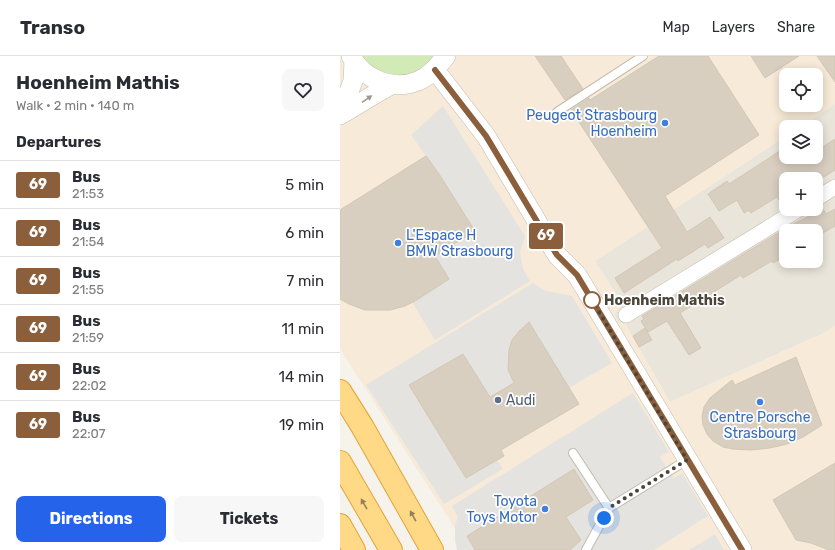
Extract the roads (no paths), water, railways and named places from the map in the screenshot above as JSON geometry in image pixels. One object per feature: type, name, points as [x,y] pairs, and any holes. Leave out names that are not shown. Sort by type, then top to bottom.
[{"type":"highway","points":[[340,391],[373,445],[432,550]]},
{"type":"highway","points":[[340,462],[391,550]]},
{"type":"highway","points":[[340,525],[354,550]]},
{"type":"street","points":[[352,58],[356,65],[368,76],[384,83],[402,85],[419,81],[440,63],[486,136],[557,255],[577,275],[742,550]]},
{"type":"street","points":[[340,115],[353,81],[352,58]]},
{"type":"street","points":[[340,115],[393,84]]},
{"type":"street","points":[[823,195],[835,187]]},
{"type":"street","points":[[626,314],[787,216]]},
{"type":"lane","points":[[557,112],[643,56]]},
{"type":"lane","points":[[573,453],[609,508]]},
{"type":"lane","points":[[586,550],[609,508],[687,460]]},
{"type":"place","name":"Peugeot Strasbourg Hoenheim","points":[[665,123]]},
{"type":"place","name":"L'Espace H BMW Strasbourg","points":[[398,243]]},
{"type":"place","name":"Hoenheim Mathis","points":[[592,300]]},
{"type":"place","name":"Audi","points":[[498,400]]},
{"type":"place","name":"Centre Porsche Strasbourg","points":[[760,402]]},
{"type":"place","name":"Toyota Toys Motor","points":[[545,509]]}]
